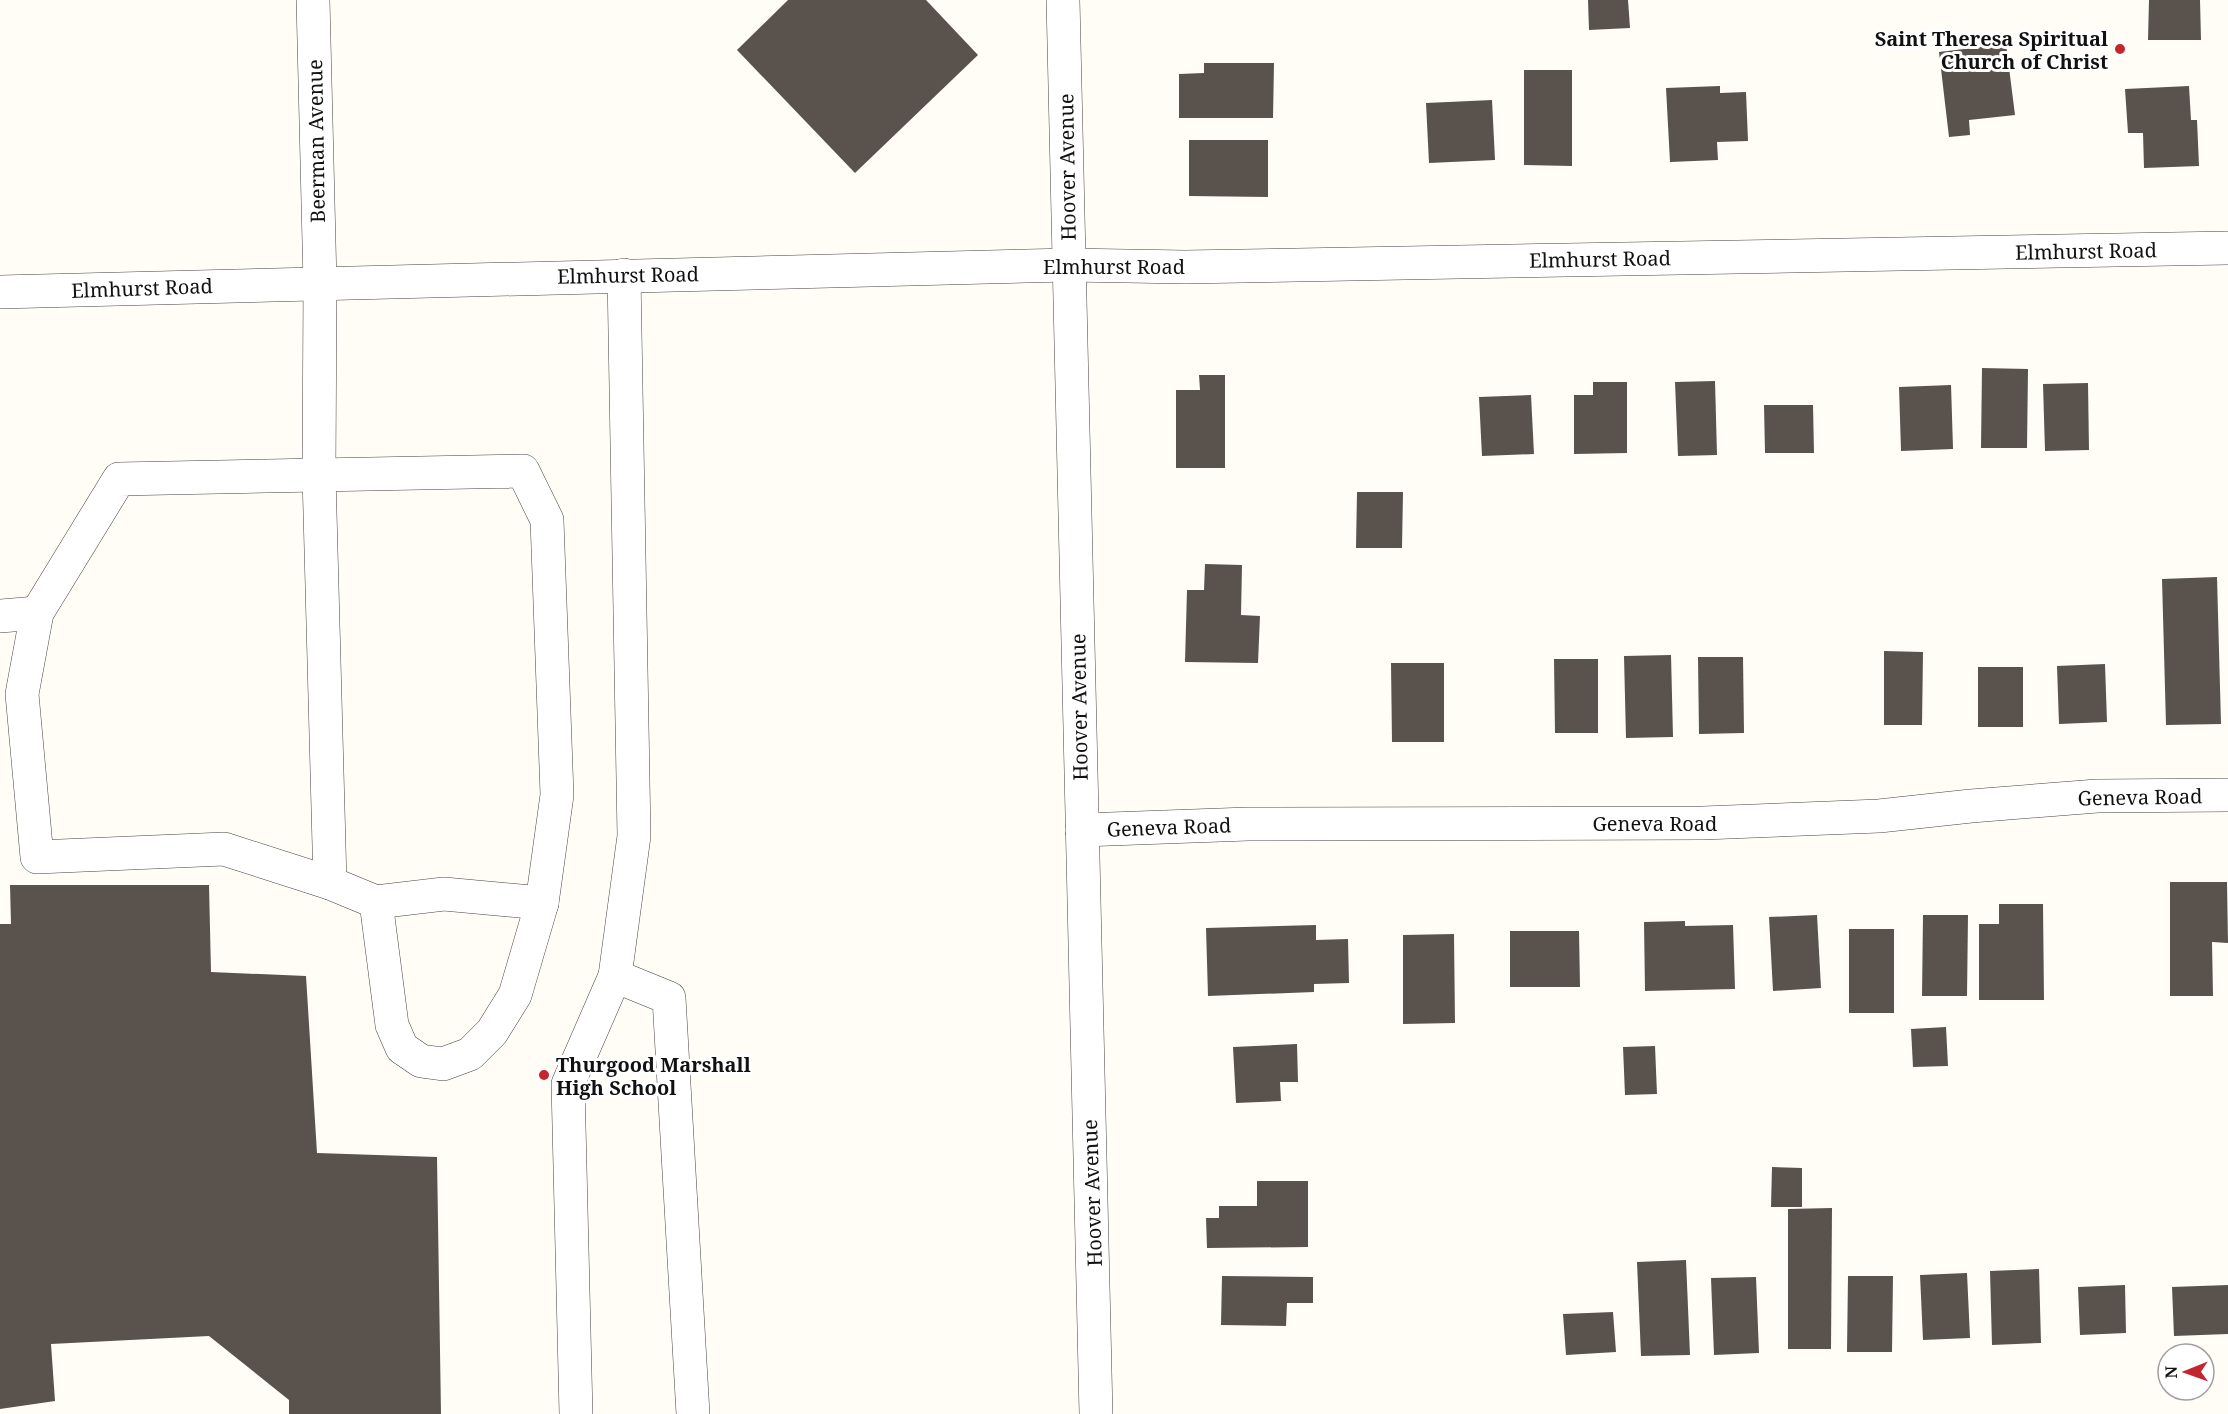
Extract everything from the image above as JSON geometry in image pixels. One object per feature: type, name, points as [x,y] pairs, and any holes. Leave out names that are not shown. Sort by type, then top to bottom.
[{"type":"street","name":"Beerman Avenue","points":[[313,0],[320,283],[319,475],[330,884]]},
{"type":"street","name":"Hoover Avenue","points":[[1063,0],[1069,329],[1096,1320],[1096,1414]]},
{"type":"street","name":"Elmhurst Road","points":[[0,292],[1069,265],[1197,266],[2228,248]]},
{"type":"street","points":[[576,1414],[568,1084],[615,976],[634,836],[624,275]]},
{"type":"street","points":[[376,902],[392,1024],[402,1048],[421,1061],[443,1064],[470,1054],[492,1032],[515,995],[542,903],[558,795],[547,520],[524,471],[119,479],[37,613],[22,694],[37,857],[224,849],[330,884],[376,902],[444,894],[542,903]]},
{"type":"street","points":[[0,616],[37,613]]},
{"type":"street","name":"Geneva Road","points":[[1082,830],[1248,824],[1703,823],[1879,816],[2097,795],[2228,795]]},
{"type":"street","points":[[615,976],[669,998],[693,1414]]},
{"type":"building","points":[[788,0],[926,0],[978,55],[855,173],[737,50]]},
{"type":"building","points":[[1588,0],[1628,0],[1630,28],[1589,30]]},
{"type":"building","points":[[2149,0],[2200,0],[2201,40],[2148,40]]},
{"type":"building","points":[[2006,44],[2015,115],[1969,120],[1970,135],[1949,137],[1939,52]]},
{"type":"building","points":[[1204,63],[1274,63],[1273,118],[1179,118],[1179,74],[1204,73]]},
{"type":"building","points":[[1524,70],[1572,70],[1572,166],[1524,165]]},
{"type":"building","points":[[1720,86],[1720,93],[1746,92],[1748,141],[1717,142],[1718,160],[1670,162],[1666,88]]},
{"type":"building","points":[[2189,86],[2191,120],[2197,120],[2199,166],[2144,168],[2143,133],[2128,133],[2125,89]]},
{"type":"building","points":[[1492,100],[1495,160],[1429,163],[1426,103]]},
{"type":"building","points":[[1189,140],[1268,140],[1268,197],[1189,196]]},
{"type":"building","points":[[1982,368],[2028,369],[2027,448],[1981,448]]},
{"type":"building","points":[[1199,375],[1225,375],[1225,468],[1176,468],[1176,390],[1200,390]]},
{"type":"building","points":[[1715,381],[1717,455],[1678,456],[1675,382]]},
{"type":"building","points":[[1593,382],[1627,382],[1627,453],[1574,454],[1574,395],[1593,395]]},
{"type":"building","points":[[2088,383],[2089,450],[2045,451],[2043,384]]},
{"type":"building","points":[[1951,385],[1953,449],[1901,451],[1899,387]]},
{"type":"building","points":[[1531,395],[1534,454],[1482,456],[1479,397]]},
{"type":"building","points":[[1764,405],[1813,405],[1814,453],[1765,453]]},
{"type":"building","points":[[1357,492],[1403,492],[1402,548],[1356,548]]},
{"type":"building","points":[[1205,564],[1242,565],[1241,615],[1260,616],[1258,663],[1185,662],[1187,590],[1204,590]]},
{"type":"building","points":[[2217,577],[2221,724],[2166,725],[2162,579]]},
{"type":"building","points":[[1884,651],[1923,652],[1922,725],[1884,725]]},
{"type":"building","points":[[1671,655],[1673,737],[1626,738],[1624,656]]},
{"type":"building","points":[[1698,657],[1743,657],[1744,733],[1699,734]]},
{"type":"building","points":[[1554,659],[1598,659],[1598,733],[1555,733]]},
{"type":"building","points":[[1391,663],[1444,663],[1444,742],[1392,742]]},
{"type":"building","points":[[2105,664],[2107,722],[2059,724],[2057,666]]},
{"type":"building","points":[[1978,667],[2023,667],[2023,727],[1978,727]]},
{"type":"building","points":[[2170,882],[2227,882],[2228,943],[2212,942],[2213,996],[2170,996]]},
{"type":"building","points":[[10,885],[209,885],[211,972],[306,976],[317,1153],[437,1157],[441,1414],[289,1414],[289,1400],[209,1336],[51,1344],[55,1401],[0,1409],[0,924],[11,924]]},
{"type":"building","points":[[1999,904],[2043,904],[2044,1000],[1979,1000],[1979,924],[1999,924]]},
{"type":"building","points":[[1817,915],[1821,988],[1773,991],[1769,917]]},
{"type":"building","points":[[1923,915],[1968,915],[1967,996],[1922,996]]},
{"type":"building","points":[[1685,921],[1685,926],[1733,925],[1735,989],[1645,991],[1644,922]]},
{"type":"building","points":[[1316,925],[1316,940],[1348,939],[1349,983],[1314,984],[1314,992],[1208,996],[1206,928]]},
{"type":"building","points":[[1849,929],[1894,929],[1894,1013],[1849,1013]]},
{"type":"building","points":[[1510,931],[1579,931],[1580,987],[1510,987]]},
{"type":"building","points":[[1454,934],[1455,1023],[1403,1024],[1403,935]]},
{"type":"building","points":[[1946,1027],[1948,1066],[1913,1067],[1911,1029]]},
{"type":"building","points":[[1297,1044],[1298,1082],[1280,1082],[1281,1101],[1236,1103],[1233,1047]]},
{"type":"building","points":[[1655,1046],[1657,1094],[1625,1095],[1623,1047]]},
{"type":"building","points":[[1772,1167],[1802,1168],[1802,1207],[1771,1207]]},
{"type":"building","points":[[1257,1181],[1308,1181],[1308,1247],[1207,1248],[1206,1218],[1219,1218],[1219,1206],[1257,1206]]},
{"type":"building","points":[[1832,1208],[1831,1349],[1788,1349],[1788,1209]]},
{"type":"building","points":[[1686,1260],[1690,1355],[1641,1356],[1637,1262]]},
{"type":"building","points":[[2039,1269],[2041,1343],[1992,1345],[1990,1271]]},
{"type":"building","points":[[1967,1273],[1970,1338],[1923,1340],[1920,1275]]},
{"type":"building","points":[[1222,1276],[1313,1277],[1313,1303],[1287,1303],[1286,1326],[1221,1325]]},
{"type":"building","points":[[1848,1276],[1893,1276],[1892,1352],[1847,1352]]},
{"type":"building","points":[[1756,1277],[1759,1353],[1714,1355],[1711,1278]]},
{"type":"building","points":[[2125,1285],[2126,1333],[2080,1335],[2078,1287]]},
{"type":"building","points":[[2228,1285],[2228,1334],[2174,1336],[2172,1287]]},
{"type":"building","points":[[1613,1312],[1616,1352],[1566,1355],[1563,1314]]},
{"type":"place","name":"Saint Theresa Spiritual Church of Christ","points":[[2120,49]]},
{"type":"place","name":"Thurgood Marshall High School","points":[[544,1075]]}]
